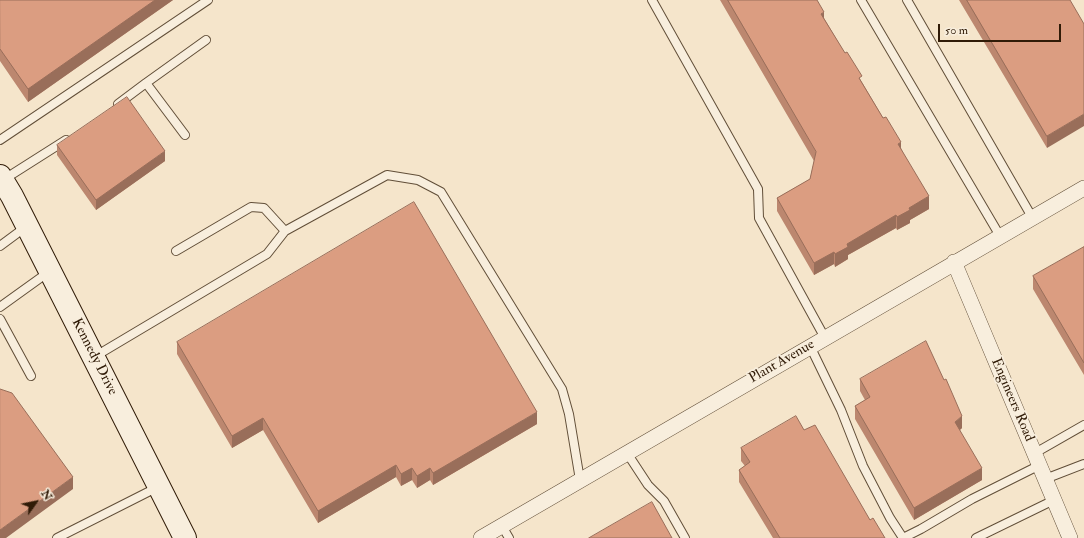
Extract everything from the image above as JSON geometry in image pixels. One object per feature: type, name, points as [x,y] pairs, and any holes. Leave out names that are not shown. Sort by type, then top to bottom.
[{"type":"street","name":"Kennedy Drive","points":[[1,178],[28,226],[185,538]]},
{"type":"street","name":"Plant Avenue","points":[[481,538],[506,532],[580,480],[1084,188]]},
{"type":"street","name":"Engineers Road","points":[[954,262],[1070,538]]},
{"type":"lane","points":[[0,140],[208,0]]},
{"type":"lane","points":[[652,0],[758,189],[759,218],[825,338]]},
{"type":"lane","points":[[862,0],[1000,236]]},
{"type":"lane","points":[[907,0],[1032,218]]},
{"type":"lane","points":[[109,110],[206,40]]},
{"type":"lane","points":[[146,83],[185,135]]},
{"type":"lane","points":[[1,178],[72,136]]},
{"type":"lane","points":[[94,357],[267,254],[284,231],[387,175],[418,180],[441,192],[562,389],[570,414],[580,480]]},
{"type":"lane","points":[[176,251],[250,207],[264,208],[284,231]]},
{"type":"lane","points":[[0,246],[28,226]]},
{"type":"lane","points":[[0,307],[50,270]]},
{"type":"lane","points":[[0,319],[31,376]]},
{"type":"lane","points":[[810,346],[841,410],[863,466],[890,518],[903,538],[972,499],[1040,466],[1084,425]]},
{"type":"lane","points":[[627,453],[648,485],[664,501],[685,538]]},
{"type":"lane","points":[[1040,466],[1084,464]]},
{"type":"lane","points":[[57,538],[159,486]]},
{"type":"lane","points":[[976,538],[1054,500]]},
{"type":"building","points":[[0,0],[155,0],[28,89],[0,49]]},
{"type":"building","points":[[728,0],[817,0],[824,12],[821,14],[845,53],[847,52],[862,76],[859,78],[883,118],[886,117],[901,142],[898,144],[929,196],[909,208],[910,210],[897,217],[896,215],[847,244],[848,247],[835,254],[834,252],[814,263],[777,198],[810,179],[816,152]]},
{"type":"building","points":[[967,0],[1070,0],[1084,24],[1084,114],[1047,136]]},
{"type":"building","points":[[127,97],[165,151],[96,200],[57,145]]},
{"type":"building","points":[[414,202],[537,412],[433,473],[430,468],[417,476],[412,468],[401,474],[396,465],[318,511],[263,418],[232,436],[177,342]]},
{"type":"building","points":[[1084,247],[1084,363],[1033,276]]},
{"type":"building","points":[[926,341],[944,380],[946,379],[962,416],[955,422],[982,468],[914,508],[855,406],[870,397],[860,379]]},
{"type":"building","points":[[0,389],[12,393],[73,477],[0,530]]},
{"type":"building","points":[[796,416],[804,430],[815,425],[870,520],[873,518],[885,538],[780,538],[739,470],[750,462],[741,448]]},
{"type":"building","points":[[652,502],[672,538],[589,538]]}]
